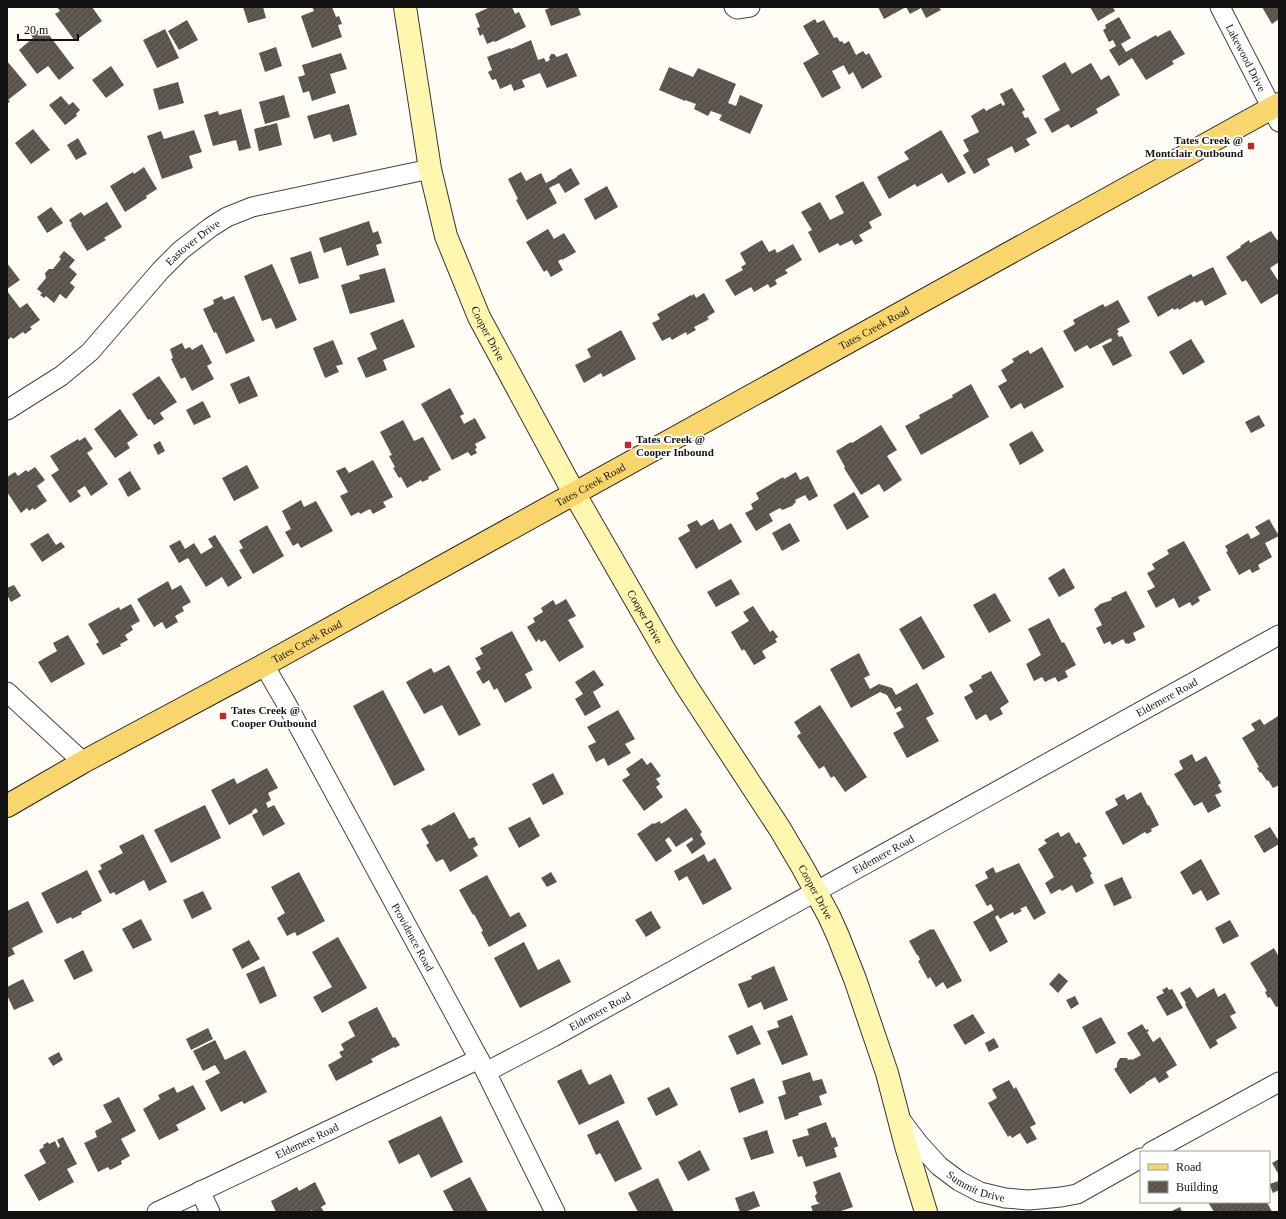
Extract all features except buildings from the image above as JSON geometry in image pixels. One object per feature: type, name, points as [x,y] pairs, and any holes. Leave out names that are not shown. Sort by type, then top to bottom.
[{"type":"main road","name":"Cooper Drive","points":[[405,7],[430,169],[446,236],[479,317],[574,493],[679,675],[780,829],[816,891],[838,936],[855,979],[887,1073],[906,1146],[926,1212]]},
{"type":"main road","name":"Tates Creek Road","points":[[7,806],[83,762],[264,665],[574,493],[1277,111]]},
{"type":"street","points":[[734,7],[737,9],[750,7]]},
{"type":"street","name":"Lakewood Drive","points":[[1220,7],[1277,111]]},
{"type":"street","name":"Eastover Drive","points":[[7,410],[61,376],[90,352],[161,270],[210,227],[227,217],[252,207],[430,169]]},
{"type":"street","name":"Eldemere Road","points":[[157,1212],[200,1191],[482,1065],[553,1037],[860,868],[1279,634]]},
{"type":"street","name":"Providence Road","points":[[264,665],[482,1065],[555,1212]]},
{"type":"street","points":[[7,692],[83,762]]},
{"type":"street","points":[[1153,1151],[1279,1082]]},
{"type":"street","name":"Summit Drive","points":[[899,1118],[919,1144],[939,1166],[959,1181],[980,1192],[1005,1198],[1030,1200],[1078,1194]]},
{"type":"street","name":"Summit Drive","points":[[1052,1212],[1078,1194],[1140,1159]]},
{"type":"street","points":[[200,1191],[210,1212]]},
{"type":"place","name":"Tates Creek @ Montclair Outbound","points":[[1251,146]]},
{"type":"place","name":"Tates Creek @ Cooper Inbound","points":[[628,445]]},
{"type":"place","name":"Tates Creek @ Cooper Outbound","points":[[223,716]]}]
